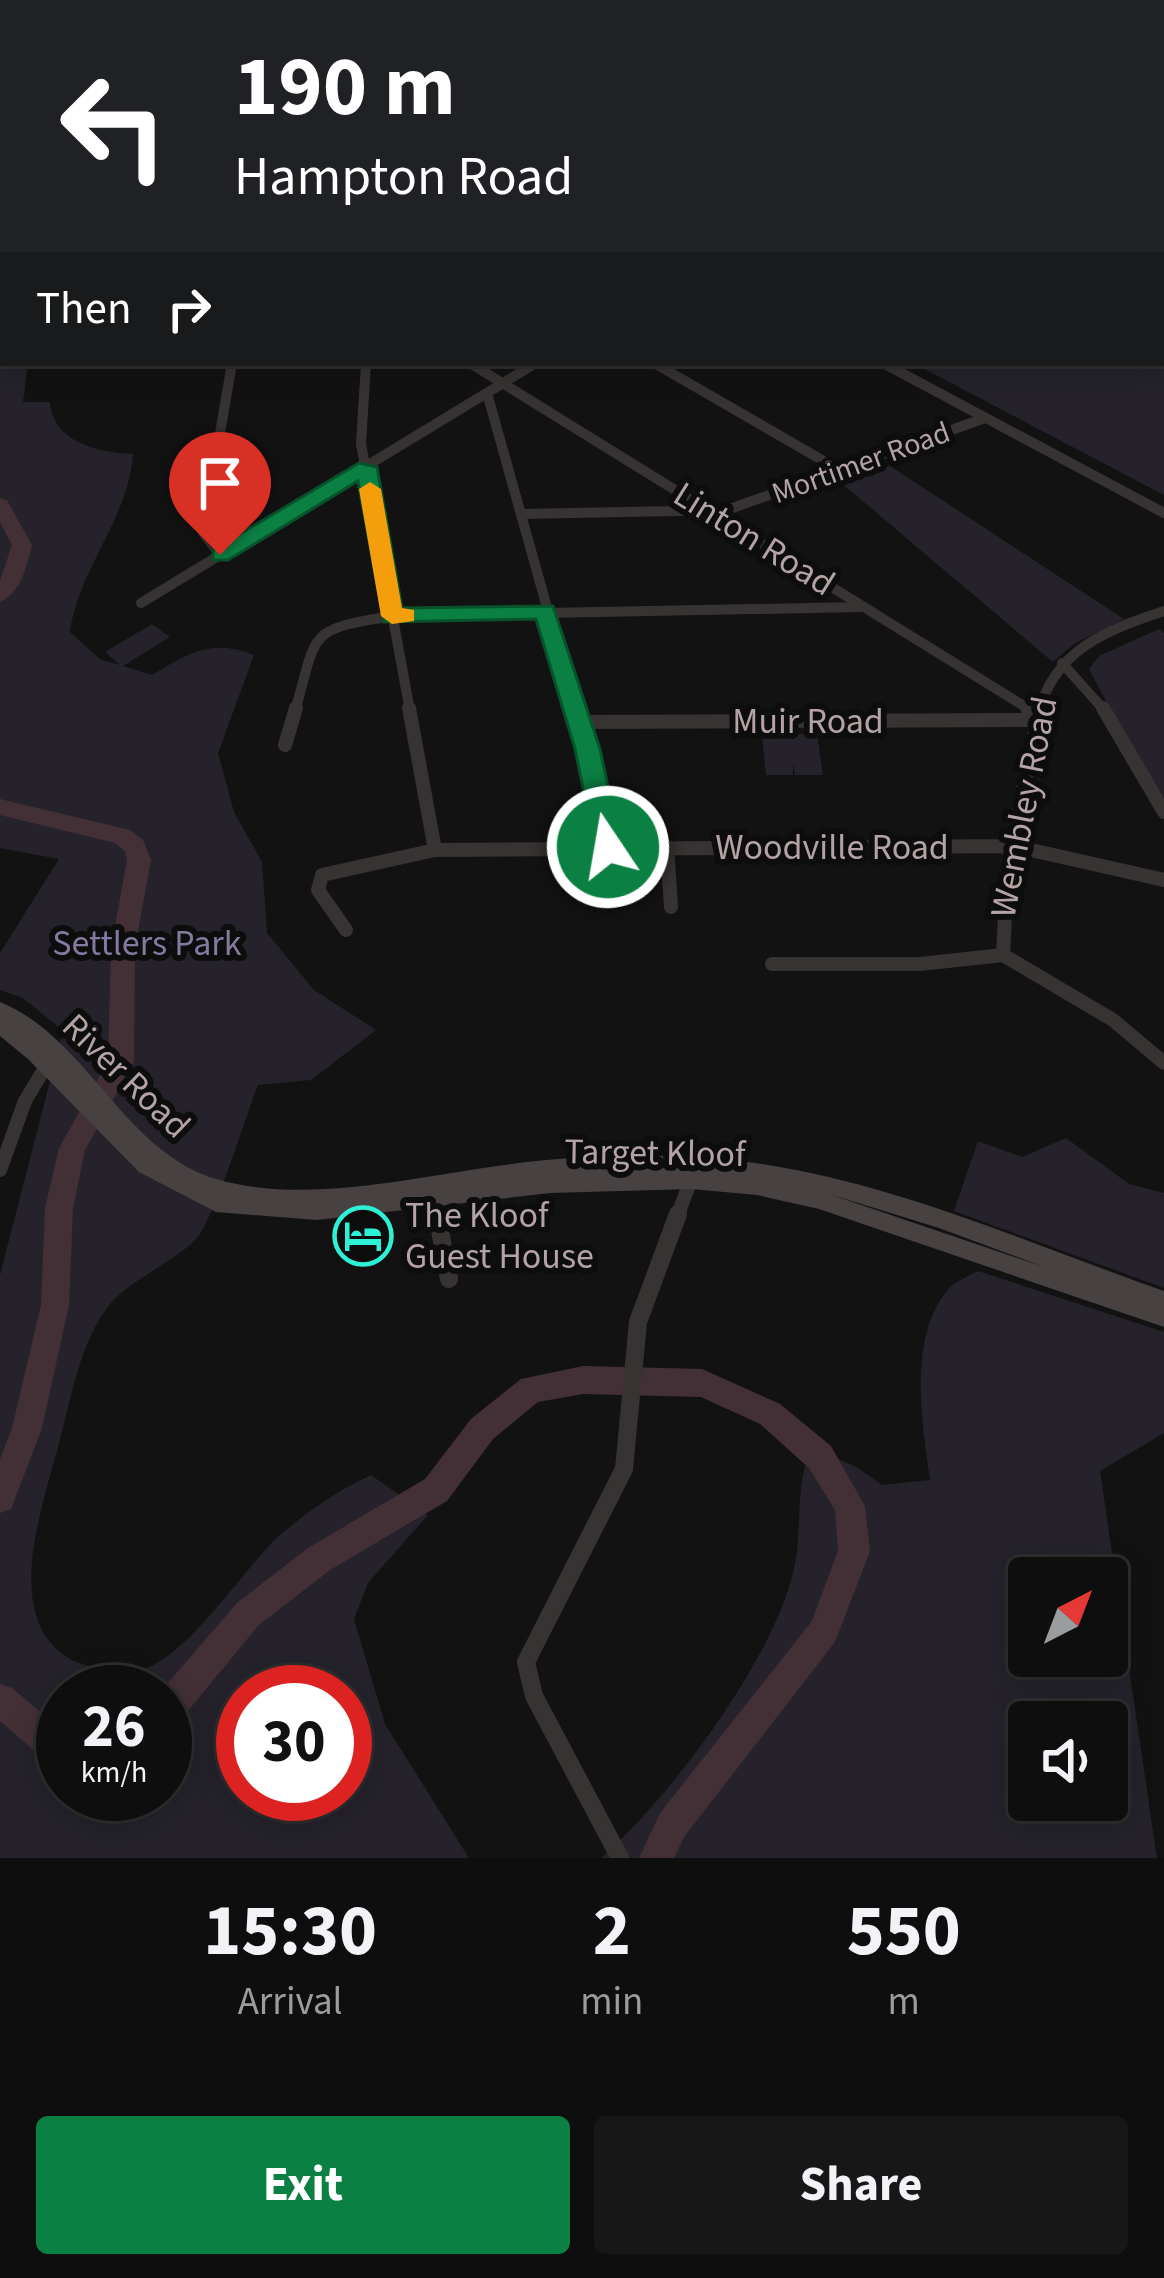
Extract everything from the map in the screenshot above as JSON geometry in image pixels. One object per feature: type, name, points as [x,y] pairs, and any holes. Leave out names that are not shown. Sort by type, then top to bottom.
[{"type":"main road","name":"River Road","points":[[0,1010],[38,1035],[52,1065]]},
{"type":"main road","name":"River Road","points":[[0,1025],[204,1191]]},
{"type":"main road","name":"Target Kloof","points":[[204,1191],[328,1195],[540,1169],[693,1173],[927,1228],[1164,1301]]},
{"type":"main road","name":"Target Kloof","points":[[204,1191],[257,1210],[317,1211],[433,1194],[693,1173]]},
{"type":"main road","name":"Target Kloof","points":[[927,1228],[1164,1317]]},
{"type":"street","points":[[220,555],[203,533],[231,366]]},
{"type":"street","points":[[366,366],[361,444],[435,850]]},
{"type":"street","name":"Linton Road","points":[[475,366],[1037,718]]},
{"type":"street","points":[[141,604],[531,366]]},
{"type":"street","points":[[659,366],[841,471]]},
{"type":"street","points":[[889,366],[1164,513]]},
{"type":"street","points":[[487,393],[579,722],[608,847]]},
{"type":"street","name":"Mortimer Road","points":[[521,514],[710,512],[985,418]]},
{"type":"street","points":[[285,745],[319,634],[329,626],[392,616],[861,607]]},
{"type":"street","points":[[1162,615],[1092,642],[1062,663],[1101,703],[1139,778],[1164,812]]},
{"type":"street","name":"Wembley Road","points":[[1003,955],[999,931],[1037,718],[1049,678],[1062,663]]},
{"type":"street","name":"Muir Road","points":[[579,722],[1037,718]]},
{"type":"street","points":[[667,847],[671,908]]},
{"type":"street","name":"Woodville Road","points":[[346,929],[318,890],[322,875],[435,850],[1012,847],[1164,880]]},
{"type":"street","points":[[772,964],[920,964],[1003,955],[1113,1020],[1164,1063]]},
{"type":"street","points":[[0,1170],[26,1101],[52,1065]]},
{"type":"street","points":[[620,1858],[534,1696],[526,1662],[624,1469],[632,1355],[644,1304],[693,1173]]},
{"type":"street","points":[[433,1194],[449,1280]]},
{"type":"green space","name":"Settlers Park","points":[[0,366],[28,366],[23,402],[50,402],[59,427],[80,443],[133,454],[123,500],[83,587],[70,632],[101,660],[120,665],[105,652],[152,624],[170,637],[123,666],[152,675],[201,650],[226,648],[254,655],[218,753],[234,812],[262,862],[267,933],[314,990],[376,1030],[311,1080],[258,1085],[203,1229],[186,1248],[121,1293],[91,1335],[43,1502],[32,1564],[38,1621],[51,1644],[85,1665],[36,1665],[36,1821],[192,1821],[192,1665],[152,1665],[193,1633],[280,1535],[323,1502],[371,1475],[428,1515],[368,1583],[354,1619],[368,1665],[216,1665],[216,1821],[372,1821],[372,1680],[385,1724],[469,1858],[0,1858],[0,1275],[63,1031],[23,998],[0,990],[0,953],[59,859],[0,848]]},
{"type":"green space","points":[[919,366],[1164,368],[1164,495]]},
{"type":"green space","points":[[890,466],[1124,619],[1075,643],[1053,662],[840,482]]},
{"type":"green space","points":[[1159,629],[1164,633],[1164,798],[1146,776],[1089,669],[1099,656]]},
{"type":"green space","points":[[762,734],[817,734],[823,775],[795,775],[793,763],[793,775],[766,775]]},
{"type":"green space","points":[[1066,1138],[1129,1184],[1164,1193],[1164,1288],[954,1211],[978,1141],[1022,1157]]},
{"type":"green space","points":[[978,1271],[1164,1332],[1164,1433],[1100,1471],[1113,1557],[1008,1557],[1008,1677],[1128,1677],[1128,1661],[1157,1858],[601,1858],[689,1761],[746,1678],[769,1635],[796,1558],[805,1466],[836,1459],[882,1485],[930,1480],[922,1358],[934,1312],[956,1283]]},
{"type":"waterway","points":[[0,504],[22,545],[13,578],[0,595]]},
{"type":"waterway","points":[[0,807],[122,836],[135,846],[139,860],[123,948],[121,1062],[72,1148],[59,1208],[55,1305],[27,1428],[0,1498]]},
{"type":"waterway","points":[[192,1680],[248,1614],[319,1559],[436,1490],[482,1429],[531,1389],[583,1380],[702,1383],[770,1414],[820,1457],[850,1506],[854,1551],[824,1631],[672,1825],[656,1858]]},
{"type":"waterway","points":[[0,1700],[36,1730]]},
{"type":"slow traffic","points":[[370,489],[392,616],[406,616]]},
{"type":"place","name":"The Kloof Guest House","points":[[363,1236]]},
{"type":"route","points":[[220,555],[367,467],[392,616],[545,611],[587,749],[608,847]]}]
